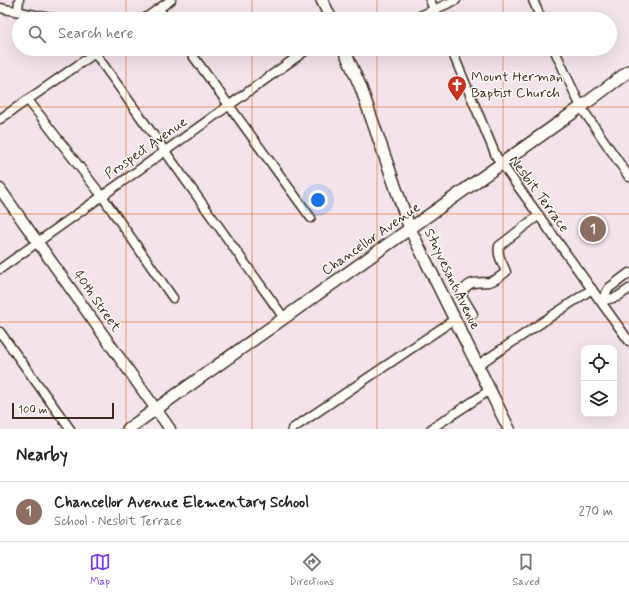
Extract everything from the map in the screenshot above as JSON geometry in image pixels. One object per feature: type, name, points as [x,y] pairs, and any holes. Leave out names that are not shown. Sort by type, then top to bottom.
[{"type":"main road","points":[[322,0],[328,12]]},
{"type":"main road","name":"Stuyvesant Avenue","points":[[348,56],[361,88],[410,229],[509,429]]},
{"type":"main road","name":"Chancellor Avenue","points":[[128,429],[581,107],[629,71]]},
{"type":"street","points":[[18,11],[19,0]]},
{"type":"street","points":[[154,12],[171,0]]},
{"type":"street","points":[[430,0],[434,10]]},
{"type":"street","points":[[430,12],[456,0]]},
{"type":"street","points":[[533,0],[538,12]]},
{"type":"street","points":[[0,8],[23,12]]},
{"type":"street","points":[[0,119],[88,56]]},
{"type":"street","points":[[100,56],[284,318]]},
{"type":"street","points":[[193,56],[310,218]]},
{"type":"street","name":"Prospect Avenue","points":[[0,269],[298,56]]},
{"type":"street","name":"Nesbit Terrace","points":[[454,56],[494,152],[501,164],[629,341]]},
{"type":"street","points":[[557,56],[581,107],[629,176]]},
{"type":"street","points":[[28,100],[102,196],[173,298]]},
{"type":"street","name":"40th Street","points":[[0,189],[170,429]]},
{"type":"street","points":[[473,314],[461,294],[464,289],[475,281],[490,282],[506,272],[500,260],[498,251],[499,246],[539,215]]},
{"type":"street","points":[[601,301],[609,288],[629,273]]},
{"type":"street","points":[[478,365],[592,289]]},
{"type":"street","points":[[601,301],[617,297],[629,289]]},
{"type":"street","points":[[292,429],[455,320]]},
{"type":"street","points":[[0,332],[70,429]]},
{"type":"street","points":[[431,429],[490,390]]},
{"type":"place","name":"Mount Herman Baptist Church","points":[[457,102]]},
{"type":"place","name":"Chancellor Avenue Elementary School","points":[[593,229]]}]
